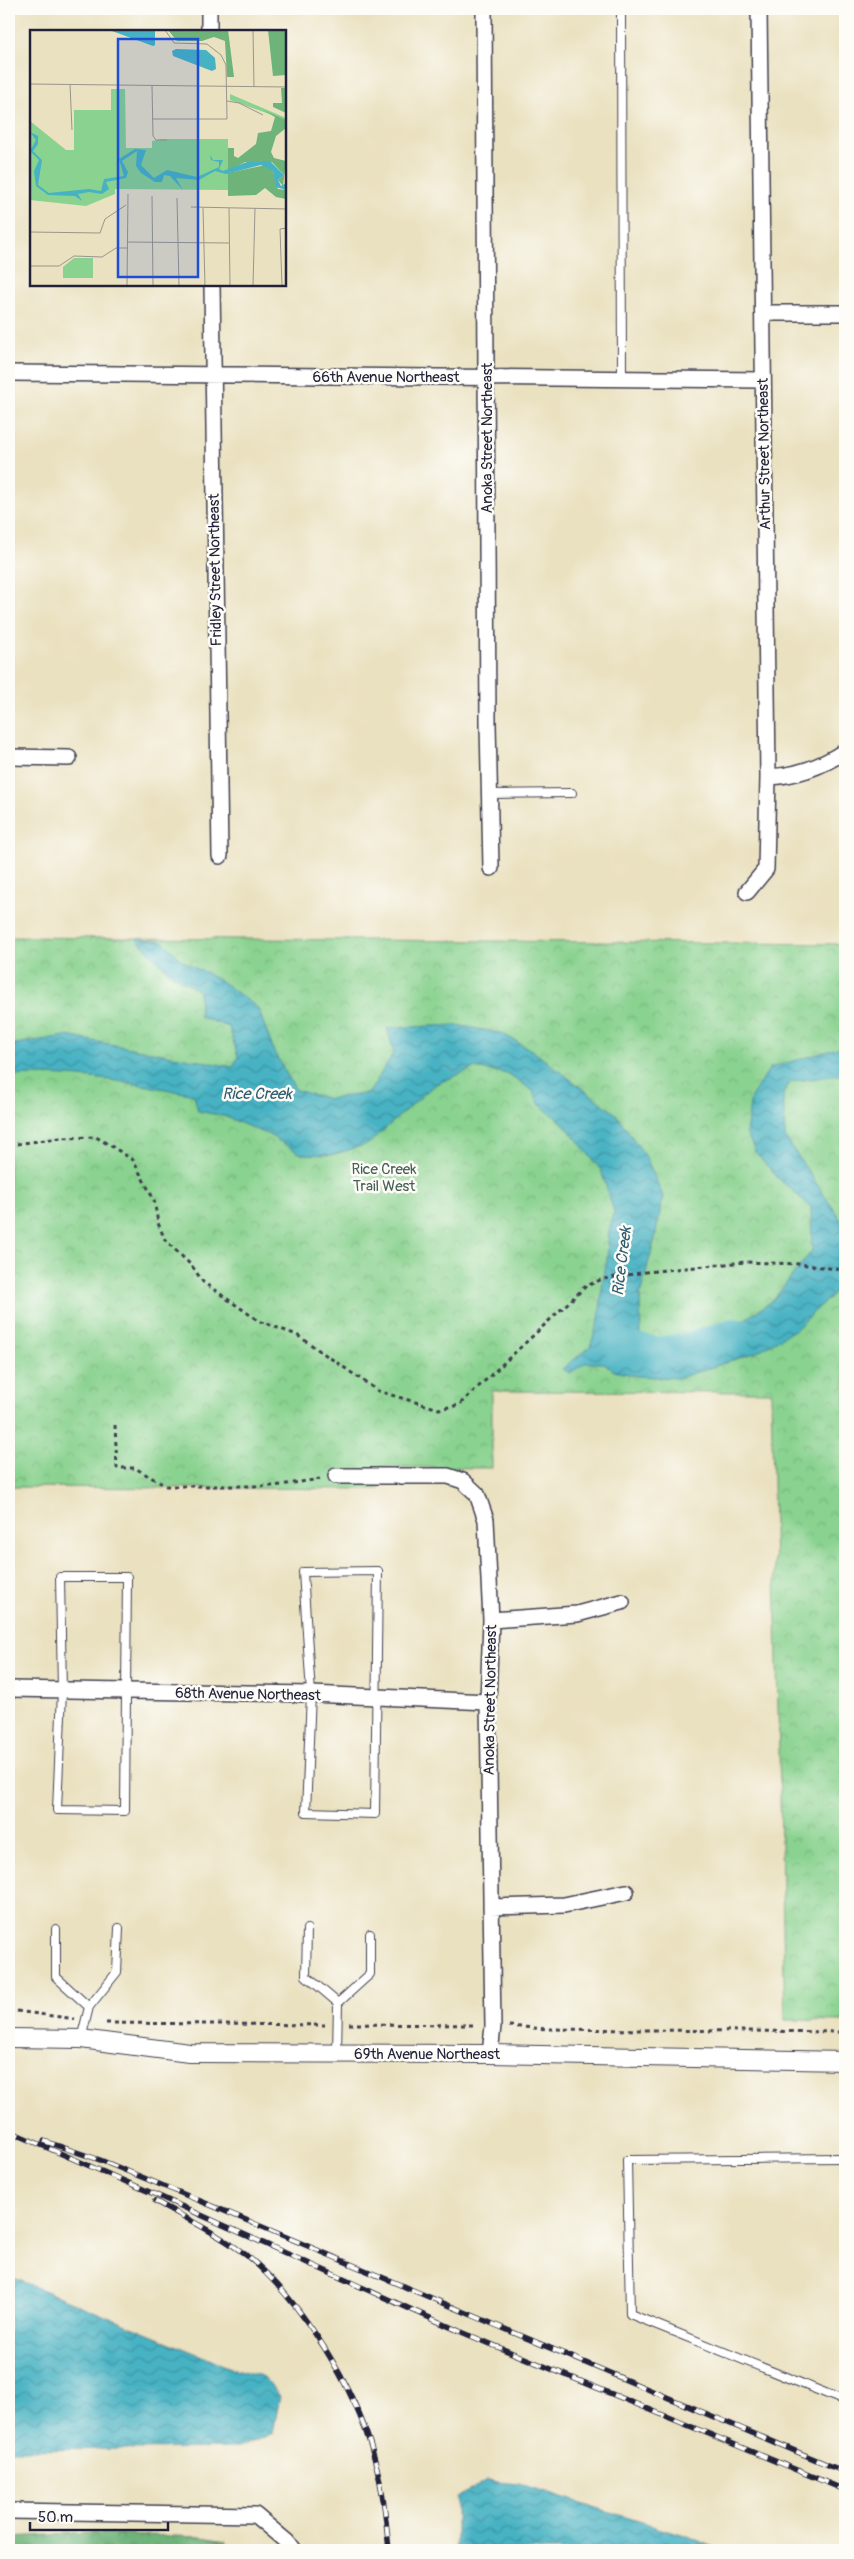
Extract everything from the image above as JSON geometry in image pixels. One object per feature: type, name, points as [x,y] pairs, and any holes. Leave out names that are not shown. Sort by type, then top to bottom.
[{"type":"street","points":[[209,9],[209,30]]},
{"type":"street","name":"Anoka Street Northeast","points":[[484,9],[491,868]]},
{"type":"street","name":"Arthur Street Northeast","points":[[748,892],[766,869],[768,777],[759,9]]},
{"type":"street","name":"Fridley Street Northeast","points":[[212,286],[220,856]]},
{"type":"street","points":[[764,313],[845,312]]},
{"type":"street","name":"66th Avenue Northeast","points":[[9,372],[213,376],[763,380]]},
{"type":"street","points":[[768,777],[790,776],[817,768],[845,751]]},
{"type":"street","points":[[9,757],[69,758]]},
{"type":"street","name":"Anoka Street Northeast","points":[[336,1476],[448,1476],[463,1481],[477,1494],[486,1520],[491,1620],[488,1702],[493,2026],[490,2054]]},
{"type":"street","points":[[491,1620],[577,1614],[622,1602]]},
{"type":"street","name":"68th Avenue Northeast","points":[[9,1689],[311,1694],[488,1702]]},
{"type":"street","points":[[491,1907],[564,1905],[626,1892]]},
{"type":"street","name":"69th Avenue Northeast","points":[[9,2038],[81,2039],[189,2053],[490,2054],[845,2061]]},
{"type":"street","points":[[9,2510],[255,2515],[290,2546]]},
{"type":"lane","points":[[621,9],[622,379]]},
{"type":"lane","points":[[489,794],[572,793]]},
{"type":"lane","points":[[378,1571],[377,1697],[375,1814],[306,1812],[311,1694],[303,1572],[378,1571]]},
{"type":"lane","points":[[60,1577],[127,1577],[125,1811],[57,1810],[62,1690],[60,1577]]},
{"type":"lane","points":[[81,2039],[89,2007],[117,1972],[118,1928]]},
{"type":"lane","points":[[56,1929],[56,1977],[89,2007]]},
{"type":"lane","points":[[307,1929],[306,1976],[338,2003]]},
{"type":"lane","points":[[337,2053],[338,2003],[370,1974],[370,1934]]},
{"type":"lane","points":[[845,2158],[627,2160],[630,2314],[845,2402]]},
{"type":"path","points":[[9,1145],[60,1138],[96,1137],[116,1149],[133,1160],[154,1200],[158,1223],[165,1240],[192,1266],[203,1282],[259,1321],[297,1335],[378,1391],[439,1409],[459,1405],[586,1286],[603,1279],[655,1271],[745,1262],[799,1264],[845,1270]]},
{"type":"path","points":[[115,1425],[117,1468],[136,1468],[166,1486],[274,1486],[336,1476]]},
{"type":"path","points":[[9,2010],[86,2021],[480,2026]]},
{"type":"path","points":[[509,2026],[546,2029],[845,2032]]},
{"type":"green space","name":"Rice Creek Trail West","points":[[9,937],[845,944],[845,2021],[785,2020],[771,1392],[492,1391],[492,1468],[380,1467],[379,1489],[9,1487]]},
{"type":"green space","points":[[91,2533],[201,2537],[226,2541],[234,2550],[9,2550],[9,2537]]},
{"type":"water","name":"Rice Creek","points":[[136,938],[162,941],[183,961],[221,981],[258,1008],[274,1052],[296,1090],[329,1099],[369,1093],[394,1052],[387,1028],[456,1025],[501,1033],[533,1051],[616,1114],[646,1157],[663,1196],[655,1238],[640,1295],[641,1337],[657,1353],[691,1348],[732,1328],[772,1301],[812,1251],[811,1207],[778,1178],[756,1153],[746,1133],[751,1097],[770,1068],[845,1046],[845,1074],[790,1082],[783,1094],[785,1137],[841,1220],[845,1275],[832,1295],[796,1329],[757,1352],[679,1378],[637,1376],[614,1371],[604,1363],[585,1363],[570,1373],[562,1369],[590,1347],[599,1319],[609,1231],[614,1212],[601,1170],[565,1125],[540,1105],[533,1091],[509,1074],[474,1068],[434,1085],[368,1144],[332,1155],[301,1154],[269,1135],[224,1116],[198,1111],[194,1095],[102,1079],[55,1075],[9,1076],[9,1045],[66,1036],[233,1067],[238,1057],[229,1027],[200,1017],[199,991],[170,973]]},
{"type":"water","points":[[9,2276],[231,2368],[262,2376],[280,2396],[273,2433],[239,2448],[9,2450]]},
{"type":"water","points":[[487,2481],[520,2484],[687,2536],[722,2550],[456,2550],[456,2497]]},
{"type":"waterway","name":"Rice Creek","points":[[618,1343],[620,1346],[657,1353],[691,1348],[734,1334]]},
{"type":"railway","points":[[9,2131],[459,2331],[845,2490]]},
{"type":"railway","points":[[44,2141],[100,2160],[215,2207],[845,2472]]},
{"type":"railway","points":[[155,2201],[213,2233],[246,2255],[287,2296],[324,2347],[354,2402],[374,2457],[382,2492],[389,2550]]}]
